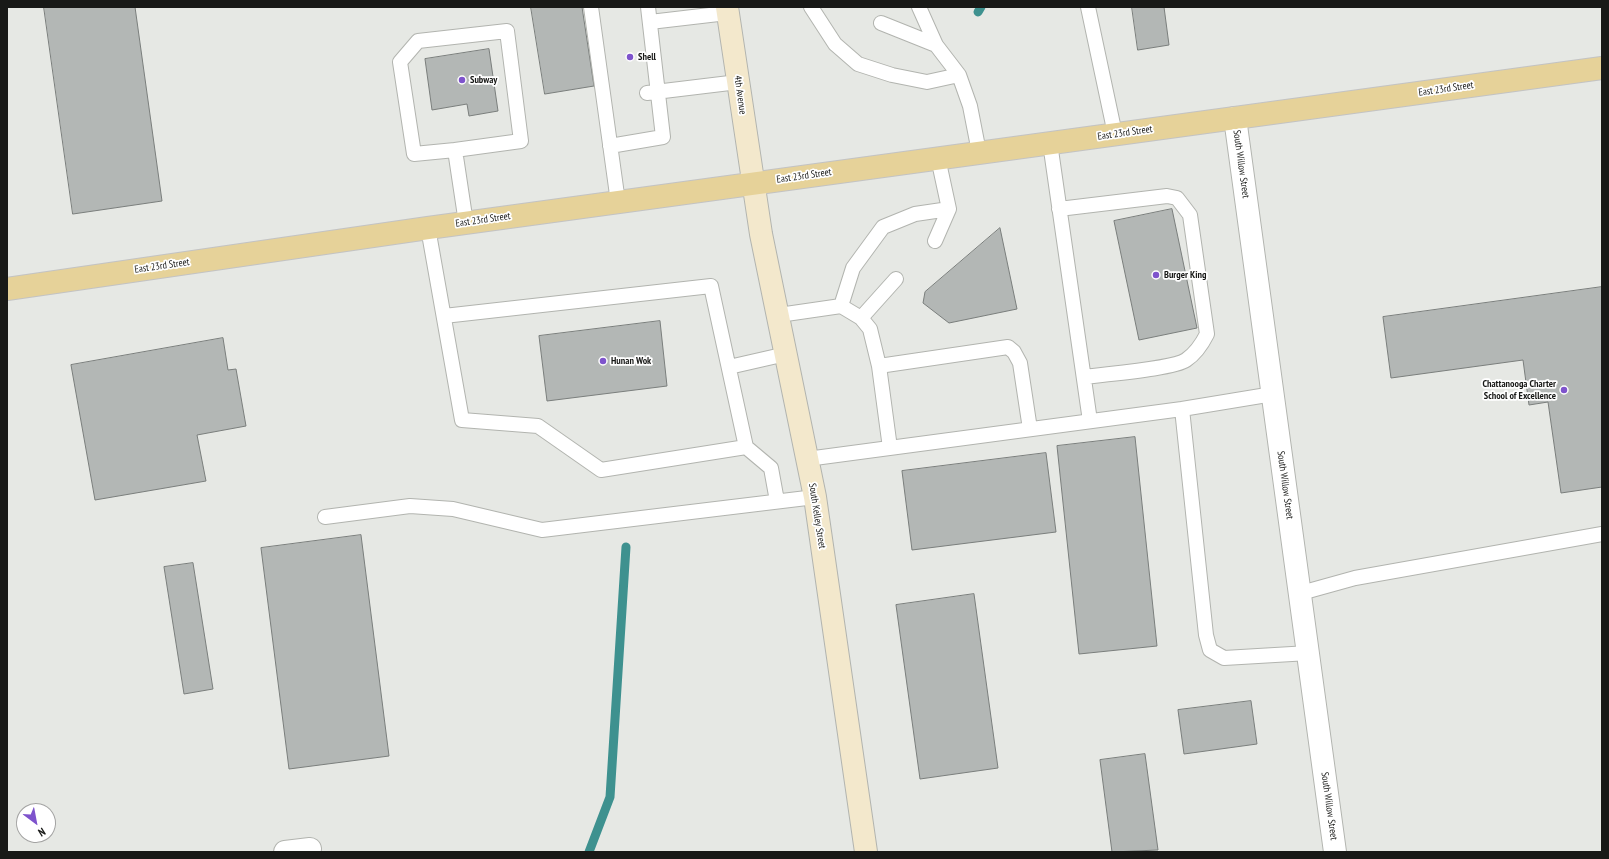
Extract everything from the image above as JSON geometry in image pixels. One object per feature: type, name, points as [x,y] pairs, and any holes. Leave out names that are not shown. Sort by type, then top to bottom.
[{"type":"main road","name":"4th Avenue","points":[[727,10],[752,183]]},
{"type":"main road","name":"East 23rd Street","points":[[7,289],[752,183],[1602,68]]},
{"type":"main road","name":"South Kelley Street","points":[[752,183],[761,234],[779,315],[815,496],[866,852]]},
{"type":"street","name":"South Willow Street","points":[[1235,118],[1301,593],[1335,852]]},
{"type":"street","points":[[285,852],[310,849]]},
{"type":"lane","points":[[591,7],[604,55],[610,99],[610,146],[618,202]]},
{"type":"lane","points":[[610,146],[663,137],[653,92],[647,48],[650,22],[648,7]]},
{"type":"lane","points":[[811,7],[835,44],[858,64],[892,75],[928,82],[959,75]]},
{"type":"lane","points":[[920,7],[936,45],[959,75],[970,106],[979,152]]},
{"type":"lane","points":[[1088,7],[1115,134]]},
{"type":"lane","points":[[650,22],[727,10]]},
{"type":"lane","points":[[881,23],[936,45]]},
{"type":"lane","points":[[507,31],[520,141],[455,150],[414,154],[400,62],[418,41],[507,31]]},
{"type":"lane","points":[[653,92],[738,82]]},
{"type":"lane","points":[[1050,143],[1085,377],[1090,421]]},
{"type":"lane","points":[[455,150],[466,223]]},
{"type":"lane","points":[[935,241],[949,210],[938,158]]},
{"type":"lane","points":[[1059,209],[1167,196],[1177,198],[1190,215],[1207,334],[1200,346],[1185,361],[1085,377]]},
{"type":"lane","points":[[841,306],[853,268],[883,227],[915,214],[949,210]]},
{"type":"lane","points":[[428,228],[462,420],[538,426],[601,470],[746,447]]},
{"type":"lane","points":[[861,318],[896,279]]},
{"type":"lane","points":[[444,316],[711,286],[746,447],[770,468],[778,501]]},
{"type":"lane","points":[[779,315],[841,306],[861,318],[870,330],[879,366],[890,448]]},
{"type":"lane","points":[[879,366],[1008,347],[1014,352],[1020,362],[1030,429]]},
{"type":"lane","points":[[729,367],[786,354]]},
{"type":"lane","points":[[807,459],[1182,409],[1273,394]]},
{"type":"lane","points":[[1182,409],[1206,635],[1210,650],[1224,658],[1309,653]]},
{"type":"lane","points":[[326,517],[410,506],[453,509],[542,530],[815,496]]},
{"type":"lane","points":[[1301,593],[1355,578],[1602,534]]},
{"type":"building","points":[[44,7],[135,7],[162,201],[73,214]]},
{"type":"building","points":[[531,7],[582,7],[594,86],[545,94]]},
{"type":"building","points":[[1132,7],[1164,7],[1169,45],[1138,50]]},
{"type":"building","points":[[489,49],[498,111],[469,116],[467,104],[432,110],[425,59]]},
{"type":"building","name":"Burger King","points":[[1172,209],[1197,328],[1139,340],[1114,221]]},
{"type":"building","points":[[1000,228],[1017,309],[949,323],[923,303],[925,292]]},
{"type":"building","name":"Chattanooga Charter School of Excellence","points":[[1602,287],[1602,487],[1561,493],[1548,402],[1529,405],[1523,360],[1391,378],[1383,317]]},
{"type":"building","name":"Hunan Wok","points":[[660,321],[667,386],[547,401],[539,336]]},
{"type":"building","points":[[223,338],[228,370],[236,369],[246,426],[197,435],[206,481],[95,500],[71,365]]},
{"type":"building","points":[[1135,437],[1157,646],[1079,654],[1057,446]]},
{"type":"building","points":[[1046,453],[1056,532],[912,550],[902,471]]},
{"type":"building","points":[[361,535],[389,756],[289,769],[261,548]]},
{"type":"building","points":[[193,563],[213,689],[184,694],[164,567]]},
{"type":"building","points":[[974,594],[998,768],[920,779],[896,605]]},
{"type":"building","points":[[1251,701],[1257,744],[1184,754],[1178,710]]},
{"type":"building","points":[[1145,754],[1158,850],[1112,852],[1100,760]]},
{"type":"waterway","points":[[978,12],[981,7]]},
{"type":"waterway","points":[[589,852],[610,797],[626,547]]},
{"type":"place","name":"Shell","points":[[630,57]]},
{"type":"place","name":"Subway","points":[[462,80]]},
{"type":"place","name":"Burger King","points":[[1156,275]]},
{"type":"place","name":"Hunan Wok","points":[[603,361]]},
{"type":"place","name":"Chattanooga Charter School of Excellence","points":[[1564,390]]}]
